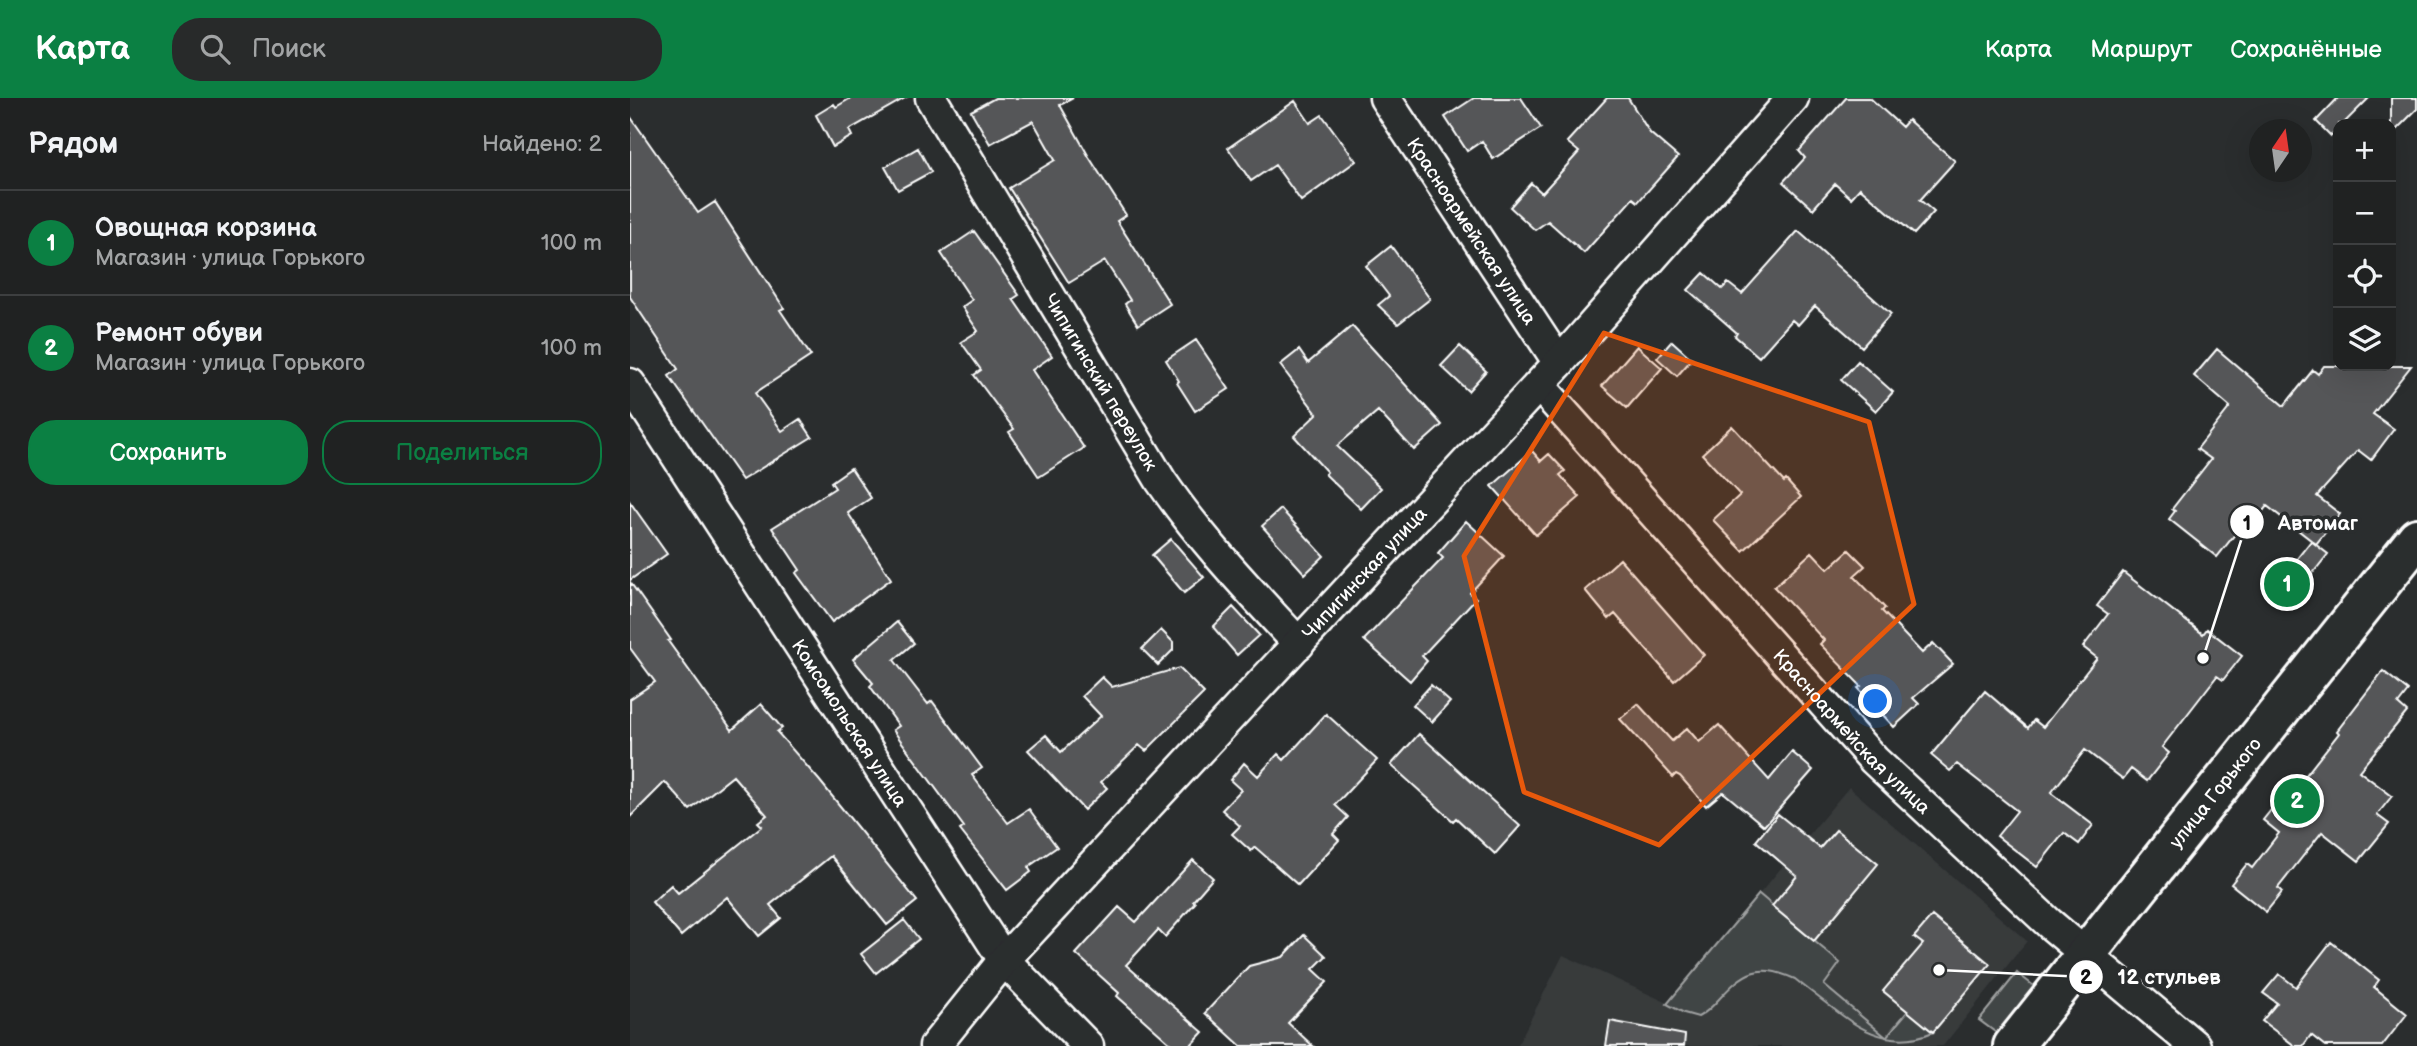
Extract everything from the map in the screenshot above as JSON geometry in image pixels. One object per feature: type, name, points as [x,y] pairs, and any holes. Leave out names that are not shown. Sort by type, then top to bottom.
[{"type":"main road","name":"улица Горького","points":[[2013,1046],[2417,538]]},
{"type":"street","name":"Чипигинский переулок","points":[[931,98],[1161,481],[1213,551],[1299,644]]},
{"type":"street","name":"Красноармейская улица","points":[[1385,98],[1559,363]]},
{"type":"street","name":"Чипигинская улица","points":[[935,1046],[1004,960],[1539,385],[1793,98]]},
{"type":"street","name":"Комсомольская улица","points":[[630,384],[1004,960],[1088,1046]]},
{"type":"street","name":"Красноармейская улица","points":[[1539,385],[1874,760],[2050,924],[2195,1046]]},
{"type":"highlighted area","points":[[1604,333],[1869,422],[1914,604],[1659,845],[1524,792],[1464,556]]},
{"type":"shaded area","points":[[1849,787],[2027,941],[1943,1046],[1517,1046],[1563,955],[1668,1003]]},
{"type":"shaded area","points":[[1759,894],[1840,963],[1824,985],[1886,1037],[1854,1023],[1795,979],[1771,971],[1752,972],[1744,976],[1698,1017],[1667,1004]]},
{"type":"shaded area","points":[[2017,973],[2039,990],[2002,1037],[1979,1020]]},
{"type":"shaded area","points":[[1908,1011],[1933,1032],[1909,1038],[1886,1037]]},
{"type":"building","points":[[851,98],[905,98],[849,130],[852,136],[833,147],[816,115]]},
{"type":"building","points":[[995,98],[1073,98],[1060,105],[1126,215],[1117,221],[1170,304],[1138,325],[1125,304],[1130,300],[1105,261],[1069,283],[1009,188],[1055,160],[1033,121],[990,144],[971,111]]},
{"type":"building","points":[[1474,98],[1521,98],[1541,128],[1493,159],[1482,141],[1467,151],[1445,117]]},
{"type":"building","points":[[1607,98],[1628,98],[1650,133],[1678,157],[1638,202],[1633,198],[1584,253],[1548,221],[1535,230],[1510,207],[1531,183],[1542,193],[1579,152],[1567,142]]},
{"type":"building","points":[[1846,98],[1870,98],[1902,127],[1908,120],[1955,161],[1920,200],[1934,212],[1914,234],[1860,188],[1851,198],[1835,184],[1813,209],[1783,182],[1805,158],[1799,151]]},
{"type":"building","points":[[2338,98],[2369,98],[2348,119],[2333,119],[2331,136],[2316,121]]},
{"type":"building","points":[[2391,98],[2417,98],[2417,109],[2396,130],[2396,119],[2391,119]]},
{"type":"building","points":[[1295,101],[1310,123],[1322,115],[1356,161],[1301,201],[1275,165],[1251,181],[1228,148]]},
{"type":"building","points":[[630,116],[698,213],[715,202],[784,308],[780,310],[811,356],[755,393],[782,431],[800,419],[812,437],[742,480],[669,376],[678,369],[630,297]]},
{"type":"building","points":[[918,148],[931,172],[898,190],[885,167]]},
{"type":"building","points":[[974,231],[1019,295],[1013,299],[1052,356],[1032,370],[1084,448],[1039,477],[1009,432],[1014,429],[974,375],[981,370],[961,342],[978,331],[962,307],[972,300],[941,253]]},
{"type":"building","points":[[1798,231],[1891,314],[1862,347],[1815,306],[1798,325],[1792,320],[1759,357],[1735,336],[1737,333],[1688,290],[1704,273],[1722,289],[1728,283],[1742,294]]},
{"type":"building","points":[[1391,246],[1430,299],[1398,324],[1378,305],[1389,296],[1366,266]]},
{"type":"building","points":[[1352,326],[1442,425],[1414,450],[1378,411],[1337,446],[1381,488],[1361,509],[1325,474],[1327,472],[1294,436],[1317,414],[1280,365],[1299,350],[1308,363]]},
{"type":"building","points":[[1196,340],[1229,389],[1195,411],[1166,360]]},
{"type":"building","points":[[1672,341],[1692,359],[1677,376],[1657,358]]},
{"type":"building","points":[[1460,346],[1486,371],[1468,391],[1441,366]]},
{"type":"building","points":[[1637,346],[1662,368],[1627,408],[1602,386]]},
{"type":"building","points":[[2217,349],[2284,406],[2313,370],[2318,374],[2324,366],[2333,366],[2333,371],[2396,371],[2396,366],[2411,366],[2373,414],[2394,429],[2371,460],[2358,450],[2317,496],[2340,514],[2316,544],[2267,506],[2242,538],[2236,533],[2217,557],[2169,519],[2175,511],[2172,509],[2211,459],[2197,449],[2230,407],[2194,376]]},
{"type":"building","points":[[1858,361],[1893,392],[1876,411],[1841,380]]},
{"type":"building","points":[[1732,426],[1801,497],[1743,551],[1713,520],[1740,495],[1702,454]]},
{"type":"building","points":[[1532,451],[1541,461],[1549,454],[1565,471],[1560,475],[1580,497],[1536,535],[1492,486]]},
{"type":"building","points":[[851,468],[871,498],[848,513],[891,579],[832,622],[796,573],[800,570],[772,528],[835,488],[831,482]]},
{"type":"building","points":[[630,502],[667,554],[630,580]]},
{"type":"building","points":[[1281,509],[1324,556],[1305,574],[1262,526]]},
{"type":"building","points":[[1466,521],[1504,556],[1470,593],[1476,598],[1422,656],[1427,661],[1410,681],[1364,640],[1443,558],[1438,553]]},
{"type":"building","points":[[1171,539],[1204,577],[1184,593],[1152,555]]},
{"type":"building","points":[[2311,541],[2328,554],[2287,606],[2270,593]]},
{"type":"building","points":[[1849,550],[1865,566],[1854,576],[1885,608],[1882,611],[1922,653],[1933,643],[1953,664],[1913,698],[1919,704],[1894,727],[1858,688],[1861,686],[1820,644],[1824,640],[1774,587],[1812,552],[1828,569]]},
{"type":"building","points":[[1620,559],[1704,655],[1674,681],[1615,614],[1609,619],[1585,590]]},
{"type":"building","points":[[2123,572],[2203,634],[2207,629],[2242,656],[2223,680],[2217,676],[2162,747],[2169,753],[2147,781],[2131,769],[2123,779],[2085,750],[2051,793],[2093,825],[2079,844],[2064,833],[2037,867],[1997,836],[2017,811],[1957,764],[1950,771],[1931,755],[1985,691],[2028,728],[2034,720],[2043,727],[2097,658],[2083,647],[2108,614],[2097,606]]},
{"type":"building","points":[[630,582],[671,640],[668,641],[732,730],[761,704],[782,728],[777,732],[917,901],[887,925],[831,856],[770,905],[781,918],[759,936],[727,897],[681,936],[652,902],[671,885],[678,893],[762,826],[758,822],[767,815],[733,776],[690,810],[665,782],[630,817],[630,699],[655,682],[630,648]]},
{"type":"building","points":[[1233,607],[1259,635],[1237,655],[1213,627]]},
{"type":"building","points":[[897,622],[914,643],[894,660],[928,704],[932,701],[982,768],[972,775],[1008,823],[1029,809],[1057,847],[1028,867],[1031,872],[1007,890],[960,830],[964,827],[893,730],[899,726],[870,686],[873,683],[853,659]]},
{"type":"building","points":[[1161,630],[1173,642],[1173,650],[1158,665],[1142,649]]},
{"type":"building","points":[[1179,668],[1204,693],[1146,751],[1139,745],[1101,782],[1107,788],[1084,810],[1028,750],[1046,735],[1061,752],[1101,716],[1082,696],[1102,677],[1112,687]]},
{"type":"building","points":[[2383,671],[2408,691],[2398,704],[2407,712],[2359,771],[2392,796],[2377,815],[2389,824],[2359,861],[2322,832],[2278,888],[2282,892],[2266,912],[2231,884],[2247,864],[2252,868],[2279,833],[2263,820],[2298,776],[2302,780]]},
{"type":"building","points":[[1431,685],[1450,702],[1432,722],[1413,705]]},
{"type":"building","points":[[1638,704],[1672,741],[1687,728],[1699,742],[1719,725],[1769,780],[1792,752],[1813,770],[1764,826],[1723,792],[1706,806],[1680,776],[1676,774],[1673,777],[1620,719]]},
{"type":"building","points":[[1326,714],[1377,760],[1335,805],[1348,817],[1333,834],[1339,840],[1298,885],[1255,847],[1251,851],[1232,834],[1240,826],[1222,810],[1241,790],[1230,780],[1244,763],[1258,776],[1278,754],[1284,760]]},
{"type":"building","points":[[1419,734],[1520,826],[1495,854],[1456,818],[1453,821],[1391,765]]},
{"type":"building","points":[[1778,814],[1820,848],[1836,830],[1878,864],[1814,941],[1772,906],[1797,876],[1756,841]]},
{"type":"building","points":[[1193,860],[1213,878],[1165,937],[1158,930],[1126,965],[1203,1032],[1190,1046],[1173,1046],[1117,996],[1119,993],[1076,954],[1119,907],[1136,922]]},
{"type":"building","points":[[1932,916],[1990,964],[1933,1032],[1883,991],[1923,944],[1914,937]]},
{"type":"building","points":[[904,920],[919,939],[876,973],[861,954]]},
{"type":"building","points":[[1304,935],[1326,956],[1313,969],[1327,982],[1288,1023],[1313,1046],[1241,1046],[1205,1013],[1249,966],[1283,957]]},
{"type":"building","points":[[2331,942],[2379,980],[2374,987],[2407,1014],[2382,1046],[2325,1046],[2311,1035],[2303,1046],[2295,1046],[2262,1021],[2277,1003],[2263,993],[2279,974],[2296,987]]},
{"type":"building","points":[[1610,1021],[1685,1035],[1684,1046],[1606,1046]]},
{"type":"place","name":"Овощная корзина","points":[[2287,584]]},
{"type":"place","name":"Автомаг","points":[[2203,658]]},
{"type":"place","name":"Ремонт обуви","points":[[2297,801]]},
{"type":"place","name":"12 стульев","points":[[1939,970]]}]
